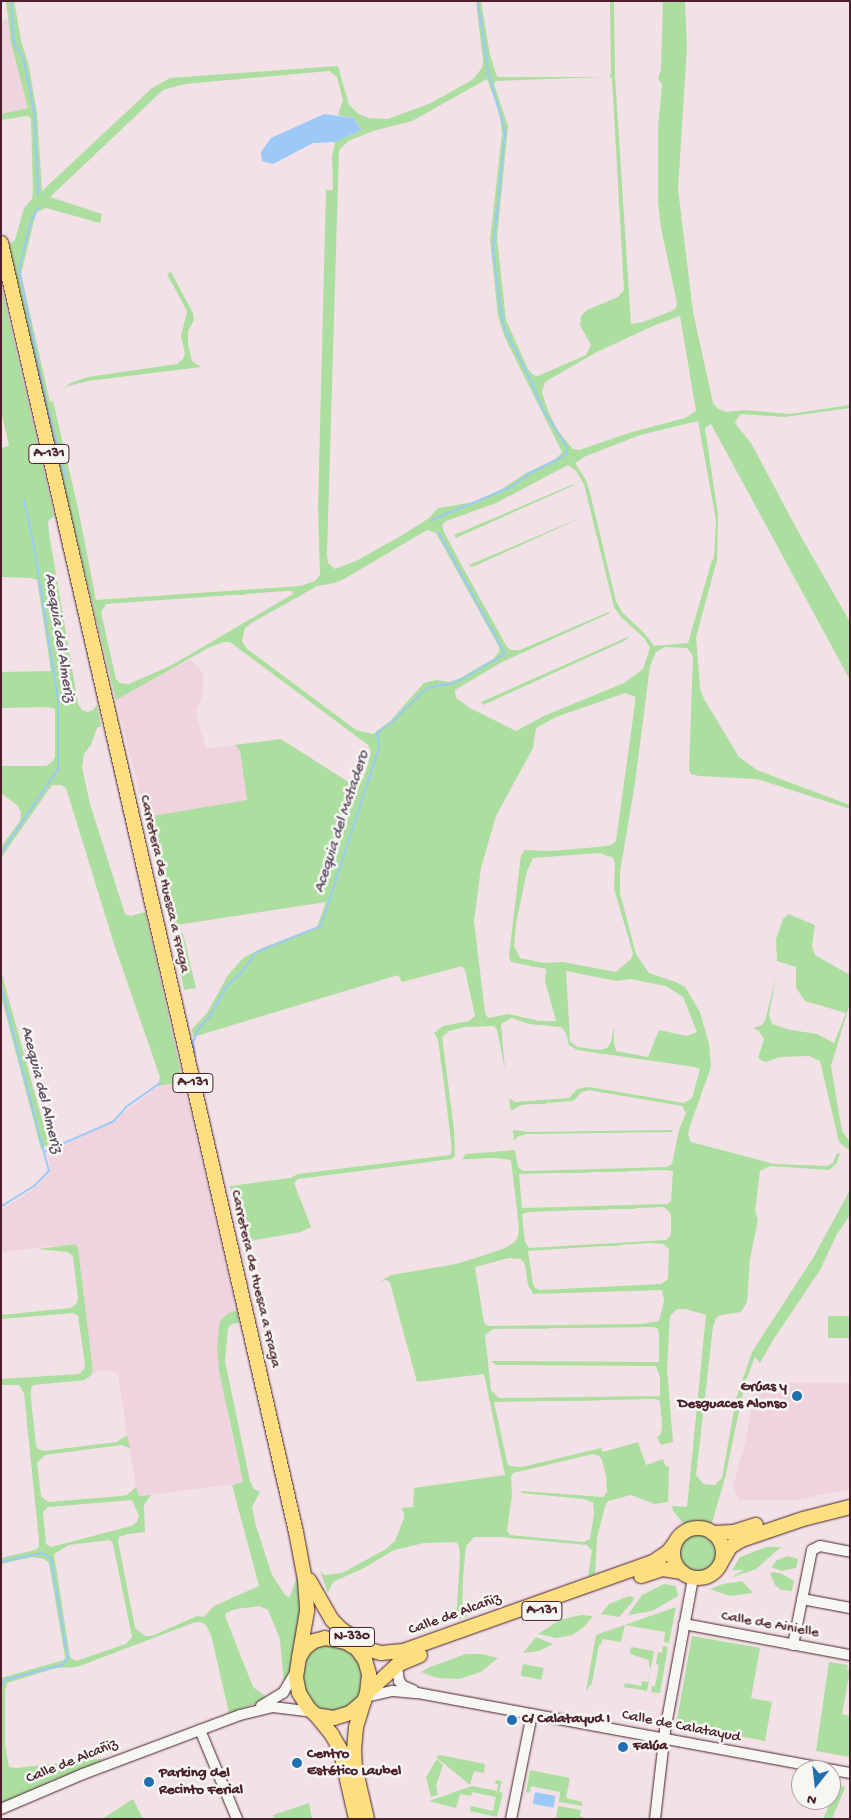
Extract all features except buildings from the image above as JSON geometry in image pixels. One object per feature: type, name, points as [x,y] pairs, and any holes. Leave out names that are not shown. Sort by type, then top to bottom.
[{"type":"main road","name":"Carretera de Huesca a Fraga","points":[[1,243],[296,1532],[316,1604],[324,1620],[348,1644]]},
{"type":"main road","name":"A-131","points":[[675,1543],[682,1534],[691,1529],[701,1529],[713,1533],[739,1531],[801,1510],[850,1497]]},
{"type":"main road","name":"A-131","points":[[687,1575],[708,1576],[716,1570],[730,1548],[741,1540],[803,1518],[850,1507]]},
{"type":"main road","name":"Carretera de Huesca a Fraga","points":[[296,1532],[307,1603],[306,1626],[297,1664]]},
{"type":"main road","points":[[713,1533],[722,1548],[722,1562]]},
{"type":"main road","points":[[675,1543],[674,1558],[687,1575]]},
{"type":"main road","name":"Calle de Alcañiz","points":[[348,1644],[387,1654],[423,1644],[653,1562],[668,1552],[675,1543]]},
{"type":"main road","name":"Calle de Alcañiz","points":[[366,1697],[397,1665],[409,1658],[654,1571],[668,1568],[687,1575]]},
{"type":"main road","name":"N-330","points":[[309,1580],[332,1620],[354,1638],[381,1646],[423,1644]]},
{"type":"main road","name":"A-131","points":[[331,1638],[348,1644],[362,1654],[368,1666],[370,1680],[366,1697],[350,1713],[339,1717],[328,1718],[314,1713],[299,1694],[297,1664],[305,1648],[320,1639],[331,1638]]},
{"type":"main road","points":[[366,1697],[356,1727],[354,1749],[355,1767],[367,1819]]},
{"type":"main road","points":[[314,1713],[332,1735],[340,1749],[356,1819]]},
{"type":"street","points":[[794,1645],[811,1553],[814,1548],[820,1546],[850,1552]]},
{"type":"street","points":[[655,1819],[664,1739],[684,1624],[687,1575]]},
{"type":"street","points":[[802,1599],[850,1608]]},
{"type":"street","name":"Calle de Ainielle","points":[[684,1624],[850,1655]]},
{"type":"street","name":"Calle de Alcañiz","points":[[1,1809],[83,1774],[240,1715],[279,1697],[286,1689],[297,1664]]},
{"type":"street","name":"Calle de Calatayud","points":[[397,1665],[400,1683],[418,1692]]},
{"type":"street","name":"Calle de Calatayud","points":[[366,1697],[393,1692],[418,1692],[850,1773]]},
{"type":"street","name":"Calle de Alcañiz","points":[[240,1715],[272,1707],[314,1713]]},
{"type":"street","points":[[511,1819],[532,1714]]},
{"type":"street","points":[[200,1730],[237,1819]]},
{"type":"street","points":[[662,1761],[668,1748],[681,1742]]},
{"type":"shaded area","points":[[10,18],[11,43],[28,108],[1,114],[1,20]]},
{"type":"shaded area","points":[[190,660],[201,670],[204,677],[203,693],[196,712],[206,749],[235,745],[240,751],[247,801],[146,817],[116,700],[148,680]]},
{"type":"shaded area","points":[[183,1082],[237,1310],[227,1314],[220,1321],[229,1421],[243,1483],[138,1496],[118,1374],[109,1370],[99,1371],[90,1376],[93,1370],[78,1248],[75,1244],[1,1252],[1,1210],[32,1190],[51,1172],[47,1154],[107,1124],[115,1123],[123,1113],[158,1086]]},
{"type":"shaded area","points":[[763,1382],[850,1383],[850,1489],[796,1500],[739,1500],[733,1486],[745,1443],[756,1386]]},
{"type":"green space","points":[[6,1],[14,1],[21,40],[29,67],[37,113],[42,191],[152,88],[170,78],[338,66],[349,105],[359,114],[368,118],[387,119],[429,104],[472,80],[482,68],[483,61],[476,1],[481,1],[490,55],[497,77],[604,77],[496,81],[494,84],[508,126],[497,238],[506,320],[528,369],[533,375],[538,376],[586,355],[591,345],[580,325],[581,316],[587,310],[618,297],[624,290],[612,78],[609,77],[611,74],[610,1],[614,1],[615,77],[631,324],[643,322],[676,308],[677,303],[661,228],[658,202],[658,128],[662,85],[658,78],[661,70],[663,1],[685,1],[687,47],[678,189],[693,312],[713,403],[717,408],[726,412],[745,410],[790,414],[850,405],[850,408],[785,417],[742,414],[735,423],[751,443],[799,533],[850,622],[850,680],[711,424],[705,428],[718,515],[717,560],[696,637],[700,688],[704,699],[739,757],[757,770],[850,805],[850,809],[757,779],[691,774],[689,770],[693,656],[687,648],[665,647],[656,652],[650,666],[635,783],[620,872],[620,893],[636,954],[649,973],[685,987],[700,1012],[709,1044],[711,1067],[688,1134],[691,1142],[774,1164],[827,1166],[833,1163],[837,1153],[840,1154],[836,1164],[829,1170],[770,1166],[760,1171],[755,1211],[758,1220],[750,1259],[747,1302],[741,1312],[721,1315],[716,1318],[713,1327],[696,1475],[703,1484],[715,1485],[722,1478],[736,1399],[752,1352],[813,1258],[850,1190],[850,1215],[837,1234],[820,1270],[773,1340],[760,1363],[755,1357],[745,1383],[725,1478],[711,1526],[700,1522],[685,1525],[673,1511],[672,1506],[687,1507],[706,1315],[686,1309],[677,1309],[670,1316],[667,1369],[673,1442],[661,1445],[657,1437],[661,1434],[662,1425],[660,1401],[655,1399],[494,1402],[509,1466],[522,1467],[601,1448],[603,1452],[638,1442],[646,1465],[663,1459],[666,1467],[669,1466],[668,1502],[655,1504],[631,1495],[608,1501],[597,1538],[595,1574],[588,1576],[592,1551],[587,1545],[501,1537],[474,1537],[466,1546],[463,1578],[462,1611],[468,1616],[456,1620],[460,1557],[459,1546],[456,1542],[424,1543],[394,1550],[364,1568],[333,1582],[328,1593],[320,1571],[324,1575],[342,1573],[386,1549],[395,1541],[404,1518],[401,1508],[413,1507],[414,1488],[505,1475],[484,1374],[417,1382],[390,1283],[387,1280],[381,1281],[391,1275],[456,1264],[505,1248],[515,1242],[519,1227],[511,1160],[496,1158],[462,1159],[466,1154],[515,1150],[518,1167],[523,1171],[667,1167],[672,1164],[679,1130],[686,1113],[682,1106],[589,1090],[582,1092],[573,1101],[521,1105],[511,1111],[509,1098],[515,1102],[569,1098],[577,1089],[589,1087],[684,1103],[692,1098],[700,1069],[577,1050],[569,1045],[566,1033],[561,1027],[529,1024],[512,1018],[501,1024],[505,1069],[497,1030],[494,1026],[465,1027],[449,1031],[442,1037],[454,1129],[455,1156],[452,1159],[298,1179],[294,1183],[311,1227],[301,1232],[244,1242],[230,1186],[290,1178],[298,1174],[450,1155],[452,1150],[445,1092],[438,1040],[434,1033],[443,1026],[469,1021],[475,1016],[465,970],[462,966],[402,982],[398,975],[193,1037],[192,1029],[207,1013],[228,975],[243,958],[262,948],[317,927],[326,902],[170,926],[146,817],[247,800],[240,751],[235,745],[281,739],[353,785],[364,778],[371,752],[368,745],[230,642],[210,647],[116,700],[44,404],[8,245],[15,240],[24,208],[32,199],[33,190],[31,118],[27,116],[1,120],[1,114],[28,108],[11,43]],"holes":[[[329,71],[337,77],[343,100],[338,115],[354,118],[361,130],[335,142],[332,157],[333,190],[326,190],[318,508],[320,575],[315,581],[301,586],[96,600],[78,508],[53,401],[50,402],[21,274],[37,212],[46,208],[100,223],[102,214],[50,197],[163,90],[185,84]],[[487,79],[500,115],[502,134],[490,240],[498,316],[505,338],[562,452],[556,459],[526,473],[502,489],[474,502],[438,508],[429,518],[404,534],[358,560],[335,569],[328,563],[327,555],[339,150],[348,141],[373,131],[412,121]],[[680,316],[696,411],[685,418],[632,432],[579,450],[573,449],[558,431],[548,411],[542,392],[545,382],[595,353],[655,325]],[[698,421],[716,520],[714,559],[712,560],[688,643],[654,646],[645,634],[622,612],[616,601],[586,480],[575,463],[584,457],[640,435]],[[568,465],[576,471],[584,484],[614,607],[620,616],[645,639],[650,648],[643,669],[624,683],[546,715],[516,731],[470,708],[456,698],[455,690],[502,662],[611,611],[520,650],[511,650],[507,647],[461,564],[442,525],[446,521],[496,503]],[[427,530],[436,533],[499,647],[499,652],[493,659],[460,678],[450,682],[436,680],[424,683],[390,721],[373,734],[356,730],[246,648],[242,641],[245,628],[253,622],[317,586],[344,579]],[[292,591],[293,594],[172,665],[129,684],[120,683],[116,679],[101,612],[106,604]],[[625,693],[635,697],[616,841],[611,845],[598,847],[550,851],[525,850],[521,855],[509,956],[511,962],[546,969],[545,981],[556,1021],[539,1021],[509,1014],[488,1018],[485,1013],[474,921],[481,868],[496,816],[533,748],[536,728],[556,717]],[[600,853],[613,858],[615,864],[614,889],[633,953],[631,959],[616,972],[563,962],[544,963],[520,958],[514,946],[516,923],[527,871],[533,858]],[[566,971],[617,981],[630,979],[666,986],[683,997],[697,1032],[687,1036],[659,1030],[648,1057],[616,1051],[614,1027],[611,1042],[607,1048],[600,1050],[577,1047],[570,1041]],[[673,1171],[671,1201],[667,1204],[522,1208],[519,1174]],[[664,1207],[671,1214],[671,1235],[666,1240],[529,1248],[525,1242],[522,1214],[529,1212]],[[650,1243],[663,1244],[669,1249],[668,1279],[661,1284],[540,1290],[535,1288],[528,1251]],[[509,1258],[521,1259],[525,1264],[528,1285],[533,1294],[662,1290],[664,1301],[659,1321],[641,1324],[488,1326],[484,1323],[475,1267]],[[654,1327],[658,1329],[659,1362],[491,1361],[496,1365],[656,1366],[660,1377],[660,1396],[499,1398],[491,1390],[485,1335],[493,1329]],[[593,1454],[599,1456],[602,1460],[607,1492],[603,1497],[522,1491],[521,1493],[583,1499],[593,1502],[594,1514],[590,1539],[584,1542],[510,1535],[507,1531],[512,1495],[511,1477],[513,1473]]]},
{"type":"green space","points":[[171,272],[193,313],[194,320],[188,331],[188,344],[192,361],[201,367],[88,381],[68,386],[59,393],[70,383],[88,377],[177,364],[183,359],[185,353],[181,337],[187,311],[167,274]]},
{"type":"green space","points":[[1,285],[54,516],[48,521],[49,533],[78,704],[82,710],[88,712],[97,705],[101,726],[97,728],[91,745],[84,754],[82,767],[90,804],[125,914],[131,916],[145,912],[183,1082],[158,1086],[160,1077],[114,944],[66,788],[61,785],[52,785],[1,858],[1,847],[20,821],[21,813],[18,806],[1,793],[1,766],[46,766],[52,762],[55,757],[55,709],[47,707],[1,708],[1,672],[51,671],[37,580],[1,577],[1,448],[9,446],[1,411]]},
{"type":"green space","points":[[574,484],[456,538],[454,535]]},
{"type":"green space","points":[[585,516],[477,565],[471,567],[469,565]]},
{"type":"green space","points":[[630,636],[624,641],[483,705],[481,702]]},
{"type":"green space","points":[[788,914],[815,925],[812,946],[815,955],[850,975],[850,1003],[831,1066],[842,1131],[850,1142],[850,1151],[839,1142],[820,1061],[809,1056],[780,1057],[765,1062],[758,1058],[764,1039],[759,1031],[753,1028],[762,1025],[765,1021],[776,977],[769,1015],[772,1024],[791,1030],[817,1034],[834,1043],[846,1013],[805,1001],[796,988],[796,967],[777,961],[776,939],[783,919]]},
{"type":"green space","points":[[172,932],[183,933],[196,988],[184,990]]},
{"type":"green space","points":[[1,971],[48,1141],[51,1143],[41,1149],[1,996]]},
{"type":"green space","points":[[513,1130],[530,1132],[673,1130],[672,1132],[526,1134],[517,1137],[514,1141]]},
{"type":"green space","points":[[75,1244],[78,1248],[93,1370],[85,1380],[34,1385],[31,1388],[36,1445],[38,1449],[43,1451],[117,1442],[127,1435],[130,1448],[121,1445],[45,1455],[37,1463],[41,1496],[48,1502],[121,1496],[127,1495],[136,1487],[139,1496],[151,1495],[144,1505],[145,1532],[119,1537],[118,1541],[135,1628],[145,1636],[152,1636],[197,1616],[204,1617],[214,1606],[259,1586],[232,1485],[243,1482],[219,1371],[217,1346],[220,1321],[227,1314],[237,1310],[239,1323],[232,1324],[228,1328],[225,1361],[250,1481],[254,1489],[260,1492],[252,1507],[256,1526],[272,1575],[286,1596],[290,1597],[298,1574],[302,1606],[292,1669],[284,1686],[280,1639],[268,1610],[259,1606],[236,1609],[226,1613],[225,1616],[253,1687],[269,1699],[229,1713],[211,1635],[206,1625],[201,1622],[193,1623],[77,1667],[56,1668],[7,1683],[5,1691],[5,1744],[9,1767],[16,1768],[108,1758],[1,1803],[1,1678],[64,1660],[65,1657],[49,1563],[44,1559],[32,1557],[1,1564],[1,1558],[35,1550],[39,1547],[39,1541],[24,1393],[19,1385],[1,1385],[1,1379],[79,1374],[84,1369],[85,1364],[78,1316],[73,1313],[1,1319],[1,1315],[71,1308],[76,1304],[78,1299],[73,1256],[67,1252],[38,1249]],"holes":[[[132,1500],[139,1516],[137,1522],[131,1526],[51,1547],[46,1544],[43,1512],[48,1507]],[[110,1540],[113,1544],[132,1637],[126,1644],[76,1661],[70,1657],[54,1554],[69,1545]]]},
{"type":"green space","points":[[828,1316],[850,1316],[850,1338],[828,1338]]},
{"type":"green space","points":[[702,1533],[709,1536],[715,1542],[718,1553],[717,1561],[709,1570],[702,1573],[694,1573],[687,1570],[679,1561],[678,1549],[681,1542],[690,1534]]},
{"type":"green space","points":[[766,1547],[781,1547],[756,1569],[730,1578],[744,1570],[732,1570],[740,1557]]},
{"type":"green space","points":[[788,1556],[798,1559],[796,1568],[782,1571],[771,1567],[777,1560]]},
{"type":"green space","points":[[774,1572],[794,1581],[792,1591],[781,1590],[775,1585],[770,1573]]},
{"type":"green space","points":[[742,1581],[753,1593],[730,1596],[710,1589],[723,1584]]},
{"type":"green space","points":[[664,1584],[676,1586],[678,1596],[652,1611],[628,1615],[642,1595]]},
{"type":"green space","points":[[629,1596],[634,1597],[633,1601],[619,1617],[601,1614],[609,1604]]},
{"type":"green space","points":[[676,1607],[669,1643],[664,1642],[665,1632],[625,1625],[621,1642],[602,1639],[601,1645],[599,1645],[592,1683],[586,1691],[596,1635]]},
{"type":"green space","points":[[581,1615],[593,1616],[584,1627],[572,1635],[557,1638],[538,1634],[560,1620]]},
{"type":"green space","points":[[692,1636],[760,1648],[751,1698],[772,1702],[765,1741],[676,1725]]},
{"type":"green space","points":[[536,1637],[553,1644],[539,1651],[523,1653]]},
{"type":"green space","points":[[319,1645],[340,1645],[357,1657],[365,1677],[359,1698],[340,1712],[320,1712],[310,1701],[302,1683],[305,1657]]},
{"type":"green space","points":[[663,1646],[668,1647],[660,1693],[651,1692],[652,1686],[655,1686],[659,1665],[656,1664],[658,1652],[662,1653]]},
{"type":"green space","points":[[631,1647],[654,1651],[647,1691],[624,1687],[625,1683],[641,1686],[642,1681],[648,1682],[651,1668],[649,1667],[649,1660],[630,1654]]},
{"type":"green space","points":[[466,1654],[482,1654],[498,1658],[481,1672],[459,1679],[437,1678],[421,1672],[430,1667]]},
{"type":"green space","points":[[829,1662],[848,1665],[847,1670],[850,1671],[842,1714],[850,1716],[850,1757],[816,1751]]},
{"type":"green space","points":[[523,1664],[544,1668],[541,1680],[521,1676]]},
{"type":"green space","points":[[440,1755],[485,1764],[484,1773],[474,1771],[470,1785],[436,1757]]},
{"type":"green space","points":[[437,1759],[443,1765],[436,1786],[438,1795],[431,1797],[426,1777]]},
{"type":"green space","points":[[530,1770],[570,1778],[566,1798],[582,1802],[582,1806],[559,1802],[560,1792],[531,1786],[530,1793],[526,1792]]},
{"type":"green space","points":[[496,1780],[502,1781],[499,1792],[503,1793],[497,1817],[470,1811],[471,1806],[493,1811],[496,1797],[472,1792],[471,1796],[460,1794],[456,1808],[429,1801],[472,1786],[497,1791],[498,1784],[495,1784]]},
{"type":"green space","points":[[841,1785],[845,1787],[841,1797]]},
{"type":"green space","points":[[133,1799],[143,1819],[102,1819]]},
{"type":"green space","points":[[309,1803],[312,1819],[275,1819],[273,1815]]},
{"type":"green space","points":[[558,1806],[581,1810],[580,1816],[588,1819],[556,1819]]},
{"type":"green space","points":[[827,1810],[836,1810],[832,1819],[824,1817]]},
{"type":"water","points":[[324,114],[354,118],[361,130],[335,142],[313,143],[273,164],[262,161],[261,152],[271,138]]},
{"type":"water","points":[[535,1792],[556,1796],[553,1808],[533,1804]]},
{"type":"waterway","name":"Acequia del Almeriz","points":[[11,1],[14,44],[23,57],[34,111],[38,194]]},
{"type":"waterway","name":"Acequia del Matadero","points":[[432,520],[511,487],[527,475],[567,454],[567,447],[542,408],[530,379],[505,330],[501,312],[493,251],[505,132],[488,72],[478,1]]},
{"type":"waterway","name":"Acequia del Almeriz","points":[[38,208],[31,221],[19,269],[46,403],[66,477]]},
{"type":"waterway","name":"Acequia del Almeriz","points":[[1,853],[58,769],[58,699],[33,542],[24,500]]},
{"type":"waterway","name":"Acequia del Matadero","points":[[195,1054],[193,1042],[199,1028],[210,1016],[226,987],[241,973],[257,952],[321,926],[379,747],[377,733],[391,723],[427,688],[457,682],[505,654],[439,533]]},
{"type":"waterway","name":"Acequia del Almeriz","points":[[1,986],[49,1171],[34,1186],[1,1207]]},
{"type":"waterway","name":"Acequia del Matadero","points":[[44,1152],[114,1121],[126,1107],[160,1083]]},
{"type":"waterway","name":"Acequia del Almeriz","points":[[1,1562],[42,1553],[51,1559],[68,1658],[62,1665],[5,1680],[1,1685]]},
{"type":"place","name":"Grúas y Desguaces Alonso","points":[[797,1396]]},
{"type":"place","name":"C/ Calatayud I","points":[[512,1720]]},
{"type":"place","name":"Falúa","points":[[623,1747]]},
{"type":"place","name":"Centro Estético Laubel","points":[[297,1763]]},
{"type":"place","name":"Parking del Recinto Ferial","points":[[149,1782]]}]
